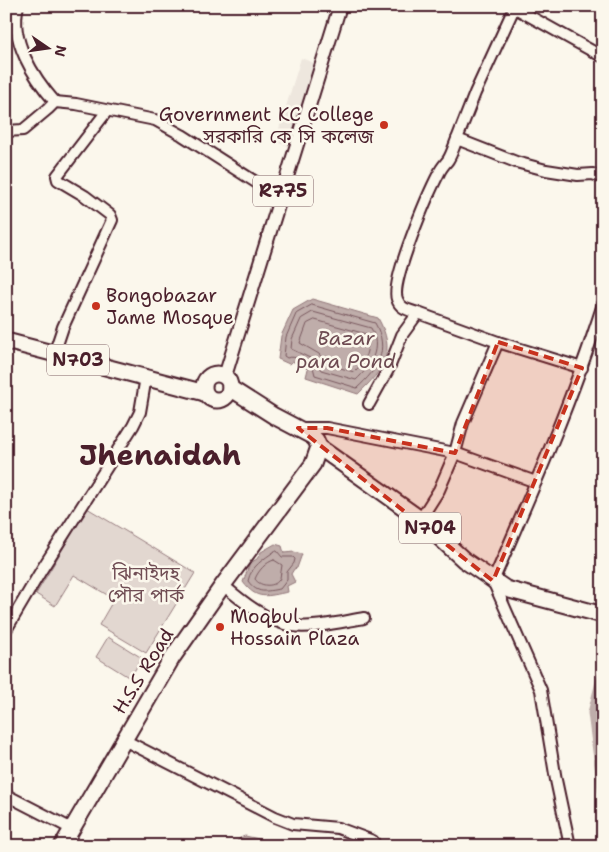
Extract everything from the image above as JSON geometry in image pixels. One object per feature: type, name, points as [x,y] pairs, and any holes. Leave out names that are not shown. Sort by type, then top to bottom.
[{"type":"highway","name":"N703","points":[[6,341],[149,378],[218,382],[274,416],[312,436],[319,446]]},
{"type":"highway","name":"N703","points":[[218,382],[226,397],[220,400],[274,416]]},
{"type":"highway","name":"N704","points":[[319,446],[420,520],[464,560],[506,589],[603,615]]},
{"type":"highway","name":"H.S.S Road","points":[[62,846],[172,658],[223,585],[313,464],[319,446]]},
{"type":"main road","name":"R775","points":[[218,382],[333,6]]},
{"type":"main road","name":"R775","points":[[218,382],[340,6]]},
{"type":"street","points":[[18,6],[17,30],[24,54],[33,73],[55,102],[76,104],[155,120],[276,195]]},
{"type":"street","points":[[582,368],[498,342],[406,310],[396,298],[396,284],[404,256],[423,209],[440,171],[449,159],[475,94],[515,7],[603,57]]},
{"type":"street","points":[[6,131],[23,130],[55,102]]},
{"type":"street","points":[[54,354],[63,327],[112,220],[100,207],[58,180],[57,176],[107,111]]},
{"type":"street","points":[[457,139],[516,162],[546,170],[578,175],[593,174],[603,178]]},
{"type":"street","points":[[570,846],[556,780],[541,690],[493,581],[536,482],[582,368],[603,304]]},
{"type":"street","points":[[368,404],[388,368],[402,336],[418,313]]},
{"type":"street","points":[[420,520],[439,490],[455,452],[463,423],[498,342]]},
{"type":"street","points":[[6,630],[42,569],[137,419],[149,378]]},
{"type":"street","points":[[298,428],[327,428],[455,452],[536,482]]},
{"type":"street","points":[[223,585],[263,615],[294,626],[321,625],[364,618]]},
{"type":"street","points":[[124,740],[275,817],[293,824],[338,828],[373,841],[376,846]]},
{"type":"street","points":[[6,795],[72,829]]},
{"type":"highlighted area","points":[[498,342],[582,368],[493,581],[298,428],[327,428],[455,453]]},
{"type":"shaded area","points":[[301,58],[314,63],[289,146],[275,142]]},
{"type":"green space","name":"ঝিনাইদহ পৌর পার্ক","points":[[87,508],[195,573],[146,653],[99,625],[114,599],[74,575],[55,606],[36,594]]},
{"type":"green space","points":[[108,637],[142,658],[130,678],[96,657]]},
{"type":"water","name":"Bazar para Pond","points":[[312,299],[378,318],[384,330],[387,341],[385,359],[375,376],[358,394],[306,377],[308,369],[292,361],[289,364],[278,359],[281,336],[293,310]]},
{"type":"water","points":[[275,544],[282,546],[284,553],[294,552],[302,554],[297,568],[291,574],[295,582],[287,586],[288,592],[268,596],[258,595],[243,582],[250,563],[257,559],[261,552]]},
{"type":"water","points":[[245,836],[264,840],[278,846],[233,846],[240,838]]},
{"type":"waterway","points":[[603,671],[592,713],[603,797]]},
{"type":"place","name":"Government KC College সরকারি কে সি কলেজ","points":[[384,125]]},
{"type":"place","name":"Bongobazar Jame Mosque","points":[[96,306]]},
{"type":"place","name":"Moqbul Hossain Plaza","points":[[220,627]]},
{"type":"district","name":"Jhenaidah","points":[[160,454]]}]
